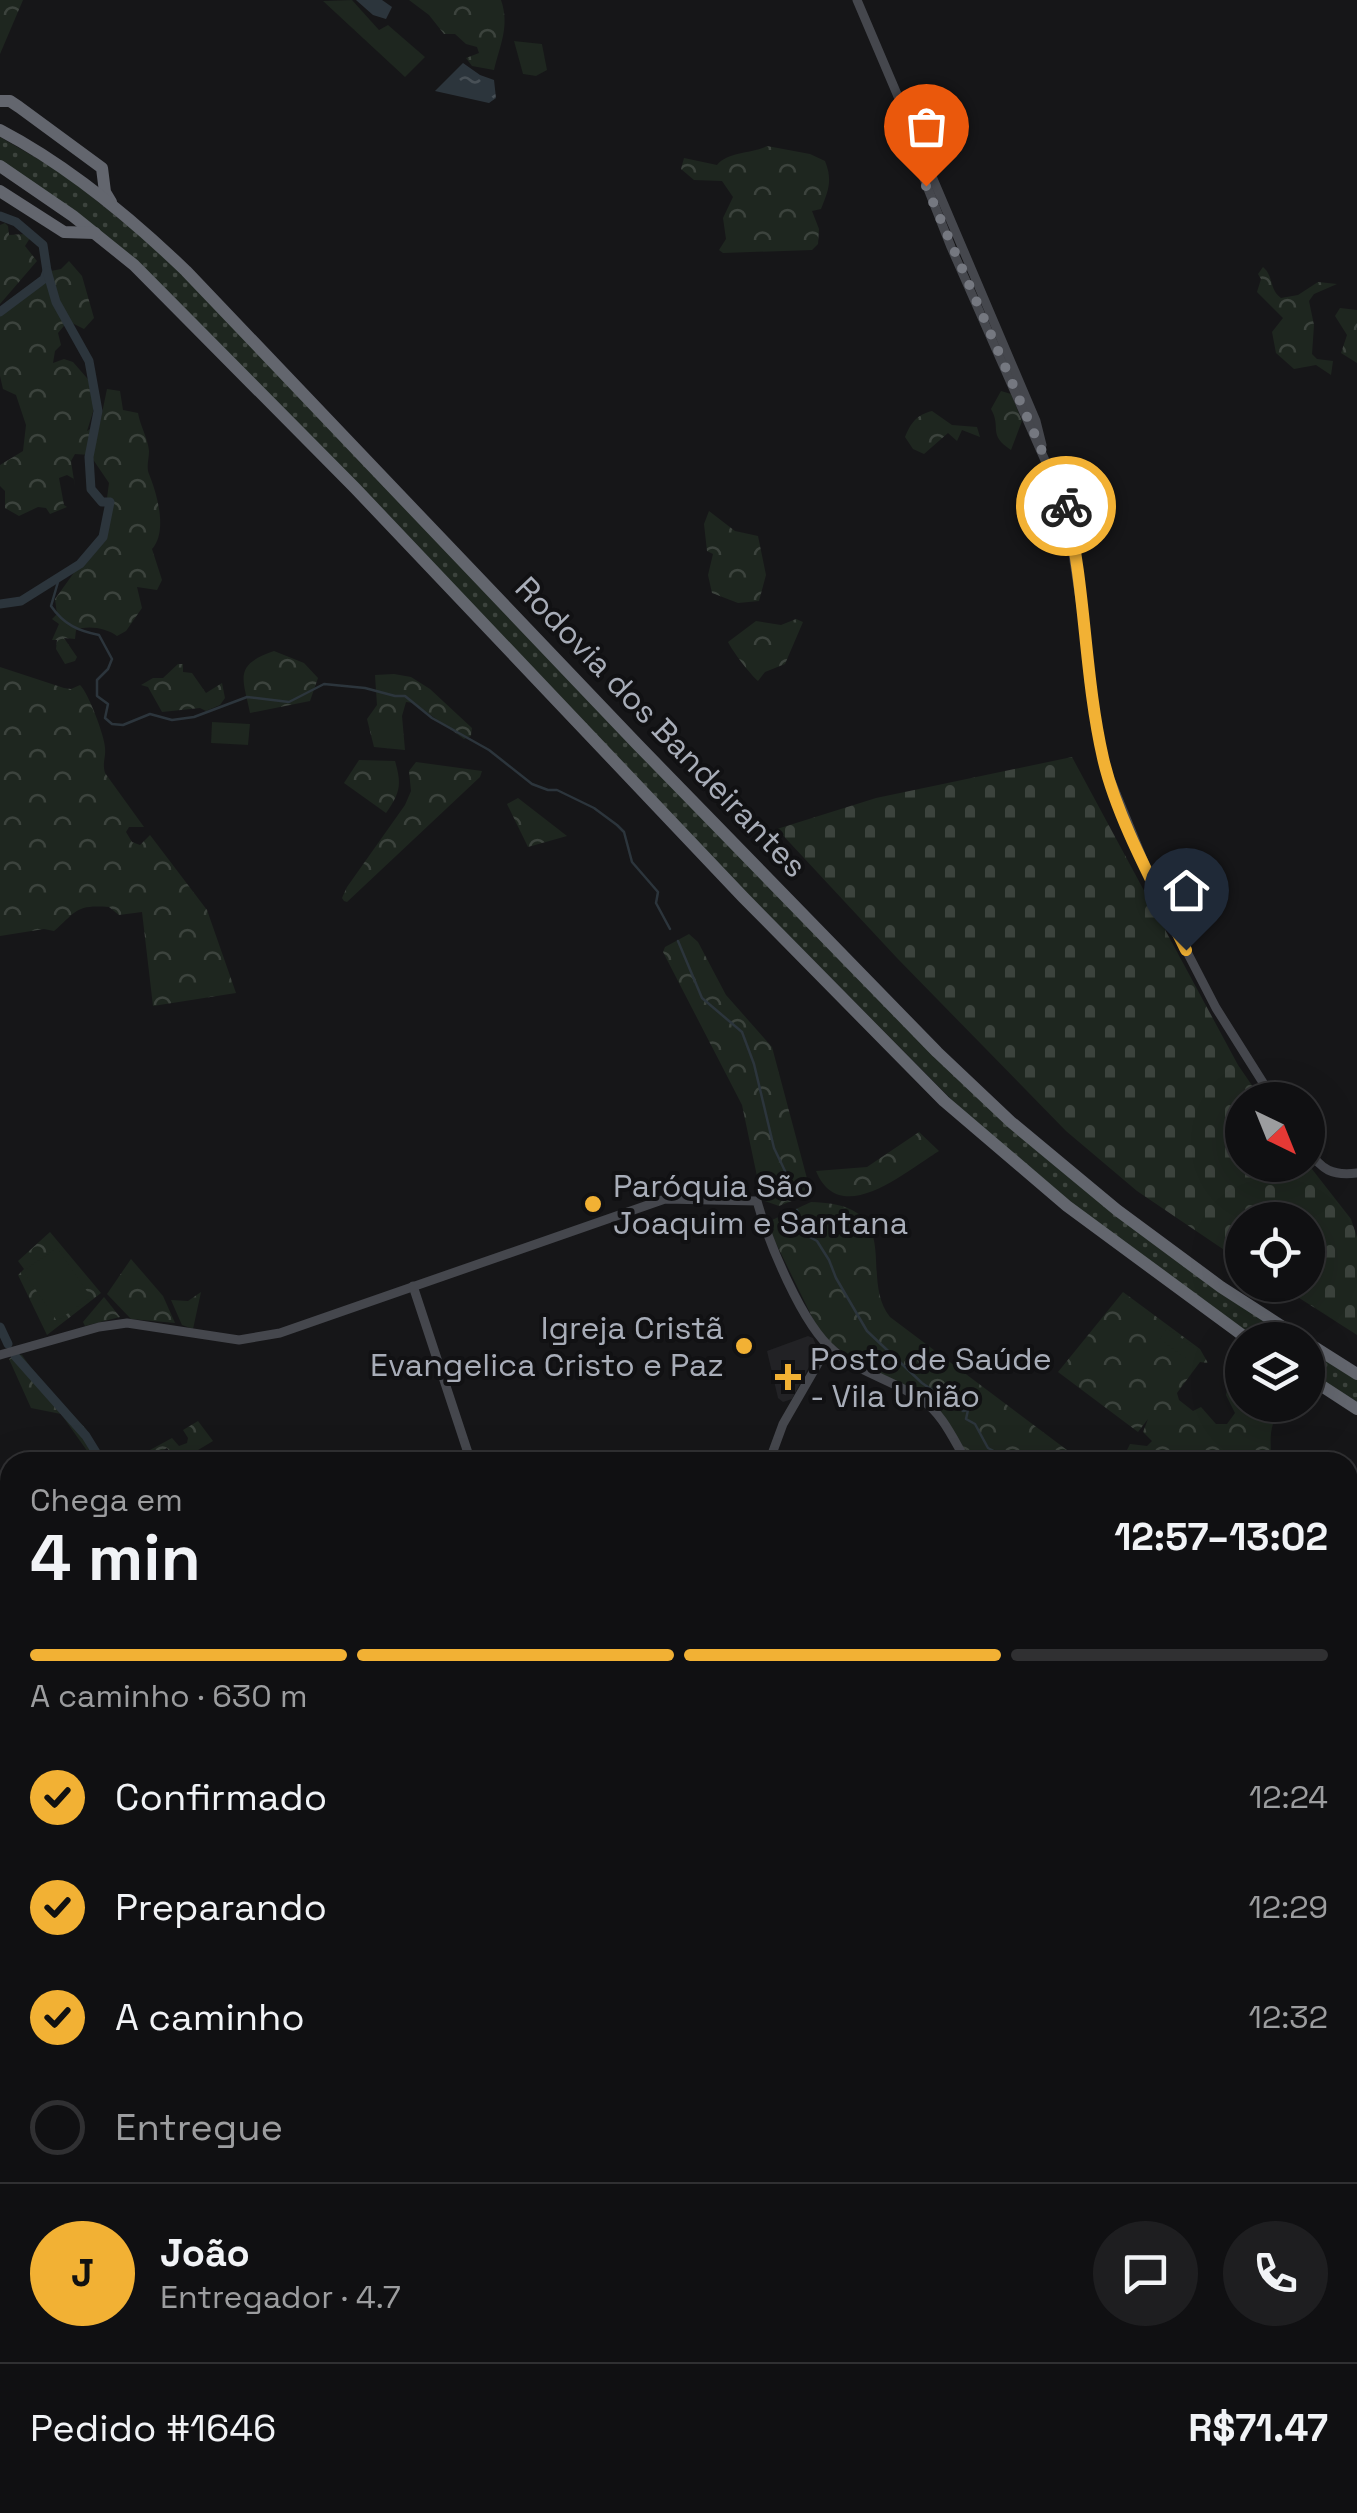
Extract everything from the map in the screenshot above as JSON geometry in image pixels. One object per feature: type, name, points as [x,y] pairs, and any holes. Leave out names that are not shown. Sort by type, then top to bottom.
[{"type":"highway","points":[[0,101],[20,107],[102,168],[105,192],[112,204]]},
{"type":"highway","name":"Rodovia dos Bandeirantes","points":[[2,131],[112,204],[186,271],[936,1052],[1102,1198],[1192,1266],[1276,1322]]},
{"type":"highway","name":"Rodovia dos Bandeirantes","points":[[0,166],[97,233],[143,274],[355,488],[731,884],[944,1101],[1067,1206],[1225,1323]]},
{"type":"highway","points":[[0,191],[64,232],[97,233]]},
{"type":"highway","name":"Rodovia dos Bandeirantes","points":[[1325,1354],[1357,1374]]},
{"type":"highway","points":[[1325,1388],[1357,1409]]},
{"type":"street","points":[[857,0],[910,124],[920,171],[1042,448],[1068,517],[1089,682],[1098,709],[1104,764],[1146,867],[1216,1008],[1263,1082]]},
{"type":"street","points":[[1089,682],[1097,670]]},
{"type":"street","points":[[1325,1171],[1357,1173]]},
{"type":"street","points":[[0,1355],[98,1327],[128,1323],[247,1340],[280,1333],[665,1198],[758,1201],[773,1247],[813,1326],[828,1346],[927,1404],[960,1452]]},
{"type":"street","points":[[413,1286],[468,1452]]},
{"type":"street","points":[[773,1452],[783,1424],[828,1346]]},
{"type":"shaded area","name":"Posto de Saúde - Vila União","points":[[808,1336],[818,1350],[792,1399],[783,1402],[778,1398],[767,1351]]},
{"type":"green space","points":[[0,0],[23,0],[0,54]]},
{"type":"green space","points":[[352,0],[379,30],[388,25],[425,57],[405,77],[323,1]]},
{"type":"green space","points":[[409,0],[501,0],[504,27],[494,70],[472,66],[466,58],[479,53],[477,47],[466,44],[455,34],[444,34],[429,15]]},
{"type":"green space","points":[[514,41],[542,44],[547,70],[536,76],[523,74]]},
{"type":"green space","points":[[0,137],[62,173],[163,254],[974,1094],[1225,1286],[1225,1302],[1245,1302],[1272,1322],[1232,1322],[1207,1305],[1095,1222],[961,1109],[721,867],[143,268],[0,162]]},
{"type":"green space","points":[[767,146],[810,154],[825,161],[829,174],[827,191],[821,209],[812,211],[819,229],[818,244],[812,250],[723,253],[719,250],[726,239],[723,218],[733,197],[722,181],[694,180],[681,169],[684,158],[717,165],[727,157]]},
{"type":"green space","points":[[5,223],[9,235],[25,234],[30,238],[25,246],[37,261],[0,304],[0,225]]},
{"type":"green space","points":[[69,261],[82,276],[94,318],[84,329],[68,321],[58,333],[61,345],[55,351],[53,363],[64,359],[73,362],[93,385],[93,412],[87,431],[100,423],[107,389],[120,391],[123,410],[138,413],[160,512],[159,532],[152,549],[162,580],[157,590],[137,587],[142,608],[126,631],[117,636],[102,629],[86,628],[76,630],[75,639],[64,638],[77,657],[65,664],[56,649],[57,640],[52,640],[59,624],[52,619],[57,614],[55,599],[91,549],[96,550],[111,513],[109,483],[90,455],[75,454],[71,461],[74,479],[67,475],[59,478],[67,507],[50,514],[46,508],[38,507],[19,516],[5,508],[0,465],[23,451],[26,425],[16,395],[3,389],[0,376],[0,311],[7,301],[42,278],[50,277],[51,271],[61,269]]},
{"type":"green space","points":[[1263,267],[1281,298],[1298,295],[1318,282],[1337,284],[1314,294],[1309,301],[1314,325],[1312,354],[1317,359],[1333,361],[1331,375],[1316,365],[1294,369],[1276,353],[1272,332],[1283,318],[1257,292],[1261,279],[1258,274]]},
{"type":"green space","points":[[1340,308],[1357,310],[1357,363],[1341,353],[1347,335],[1335,316]]},
{"type":"green space","points":[[1001,391],[1011,394],[1022,421],[1011,450],[999,440],[991,409]]},
{"type":"green space","points":[[932,411],[952,425],[977,427],[980,437],[962,430],[957,441],[948,433],[924,454],[913,449],[905,437],[907,432],[918,417]]},
{"type":"green space","points":[[709,511],[735,531],[758,536],[766,575],[759,601],[738,603],[712,593],[708,575],[713,554],[707,551],[704,524]]},
{"type":"green space","points":[[796,619],[803,622],[785,664],[765,672],[758,681],[728,642],[756,621],[781,625]]},
{"type":"green space","points":[[274,651],[304,663],[318,678],[310,701],[250,713],[244,674],[252,662]]},
{"type":"green space","points":[[183,664],[183,672],[192,673],[206,693],[222,683],[225,698],[220,705],[206,711],[200,708],[162,712],[148,687],[141,685],[153,678],[163,678]]},
{"type":"green space","points":[[0,667],[64,688],[80,685],[83,689],[102,734],[105,773],[144,827],[129,827],[126,832],[132,842],[140,845],[150,835],[207,910],[236,993],[153,1006],[142,912],[119,915],[109,907],[89,907],[77,911],[54,931],[0,936]]},
{"type":"green space","points":[[375,675],[411,677],[430,689],[472,728],[471,736],[464,739],[414,703],[406,702],[402,716],[405,750],[374,747],[367,719],[377,705]]},
{"type":"green space","points":[[212,722],[250,724],[248,745],[211,743]]},
{"type":"green space","points":[[1072,757],[1250,1082],[1225,1082],[1225,1182],[1322,1182],[1351,1219],[1357,1237],[1357,1335],[1306,1302],[1325,1302],[1325,1202],[1225,1202],[1225,1251],[1137,1191],[1066,1131],[777,829],[876,798]]},
{"type":"green space","points":[[359,760],[395,761],[398,788],[386,813],[344,783]]},
{"type":"green space","points":[[416,762],[482,771],[344,901],[347,887],[405,805],[411,791],[409,771]]},
{"type":"green space","points":[[518,798],[567,836],[528,847],[507,804]]},
{"type":"green space","points":[[689,934],[698,942],[726,995],[772,1047],[809,1186],[807,1195],[779,1206],[762,1200],[742,1105],[663,952]]},
{"type":"green space","points":[[919,1132],[939,1151],[874,1191],[841,1195],[827,1188],[816,1171],[867,1167]]},
{"type":"green space","points":[[811,1202],[841,1206],[860,1215],[870,1228],[875,1245],[881,1300],[890,1317],[1070,1452],[964,1452],[945,1419],[830,1343],[816,1325],[770,1231],[772,1220]]},
{"type":"green space","points":[[50,1232],[101,1293],[47,1335],[18,1275],[24,1269],[18,1261]]},
{"type":"green space","points":[[57,1248],[91,1297],[57,1321],[23,1271]]},
{"type":"green space","points":[[131,1259],[163,1296],[175,1323],[131,1319],[107,1294]]},
{"type":"green space","points":[[201,1292],[193,1329],[182,1325],[171,1300],[188,1301]]},
{"type":"green space","points":[[1123,1292],[1200,1349],[1208,1363],[1200,1362],[1177,1393],[1179,1400],[1193,1411],[1201,1407],[1216,1424],[1274,1422],[1271,1452],[1126,1452],[1130,1444],[1147,1446],[1152,1441],[1143,1432],[1148,1419],[1138,1432],[1058,1372]]},
{"type":"green space","points":[[104,1297],[120,1317],[85,1326],[83,1322]]},
{"type":"green space","points":[[1167,1328],[1194,1347],[1185,1358],[1160,1339]]},
{"type":"green space","points":[[22,1355],[86,1429],[100,1452],[88,1452],[61,1414],[31,1408],[9,1359]]},
{"type":"green space","points":[[1325,1359],[1357,1380],[1357,1402],[1325,1382]]},
{"type":"green space","points":[[198,1421],[213,1441],[195,1452],[150,1450],[172,1438],[179,1446],[187,1443],[183,1430]]},
{"type":"water","points":[[356,0],[382,0],[392,7],[386,19],[373,15]]},
{"type":"water","points":[[463,63],[494,80],[496,98],[489,103],[435,91]]},
{"type":"waterway","points":[[0,216],[16,222],[43,245],[47,271],[44,279],[0,312]]},
{"type":"waterway","points":[[0,604],[21,601],[80,564],[103,537],[110,502],[102,502],[91,489],[89,457],[98,411],[89,361],[56,302],[47,271]]},
{"type":"waterway","points":[[58,582],[51,606],[72,626],[99,635],[112,659],[97,680],[97,696],[108,704],[105,718],[112,724],[123,725],[150,714],[172,720],[194,717],[247,697],[289,702],[324,684],[405,696],[432,718],[489,750],[532,784],[557,790],[594,808],[617,825],[624,832],[632,862],[658,892],[656,903],[670,929]]},
{"type":"waterway","points":[[678,941],[702,998],[742,1032],[789,1192]]},
{"type":"waterway","points":[[797,1210],[806,1235],[817,1241],[867,1331],[922,1383],[963,1411],[968,1410],[966,1419],[975,1424],[988,1448],[995,1452]]},
{"type":"waterway","points":[[0,1327],[8,1344]]},
{"type":"waterway","points":[[15,1356],[96,1452]]},
{"type":"way so far","points":[[926,186],[1066,506]]},
{"type":"place","name":"Paróquia São Joaquim e Santana","points":[[593,1204]]},
{"type":"place","name":"Igreja Cristã Evangelica Cristo e Paz","points":[[744,1346]]},
{"type":"place","name":"Posto de Saúde - Vila União","points":[[788,1377]]},
{"type":"route","points":[[1066,506],[1104,764],[1146,867],[1186,950]]}]
